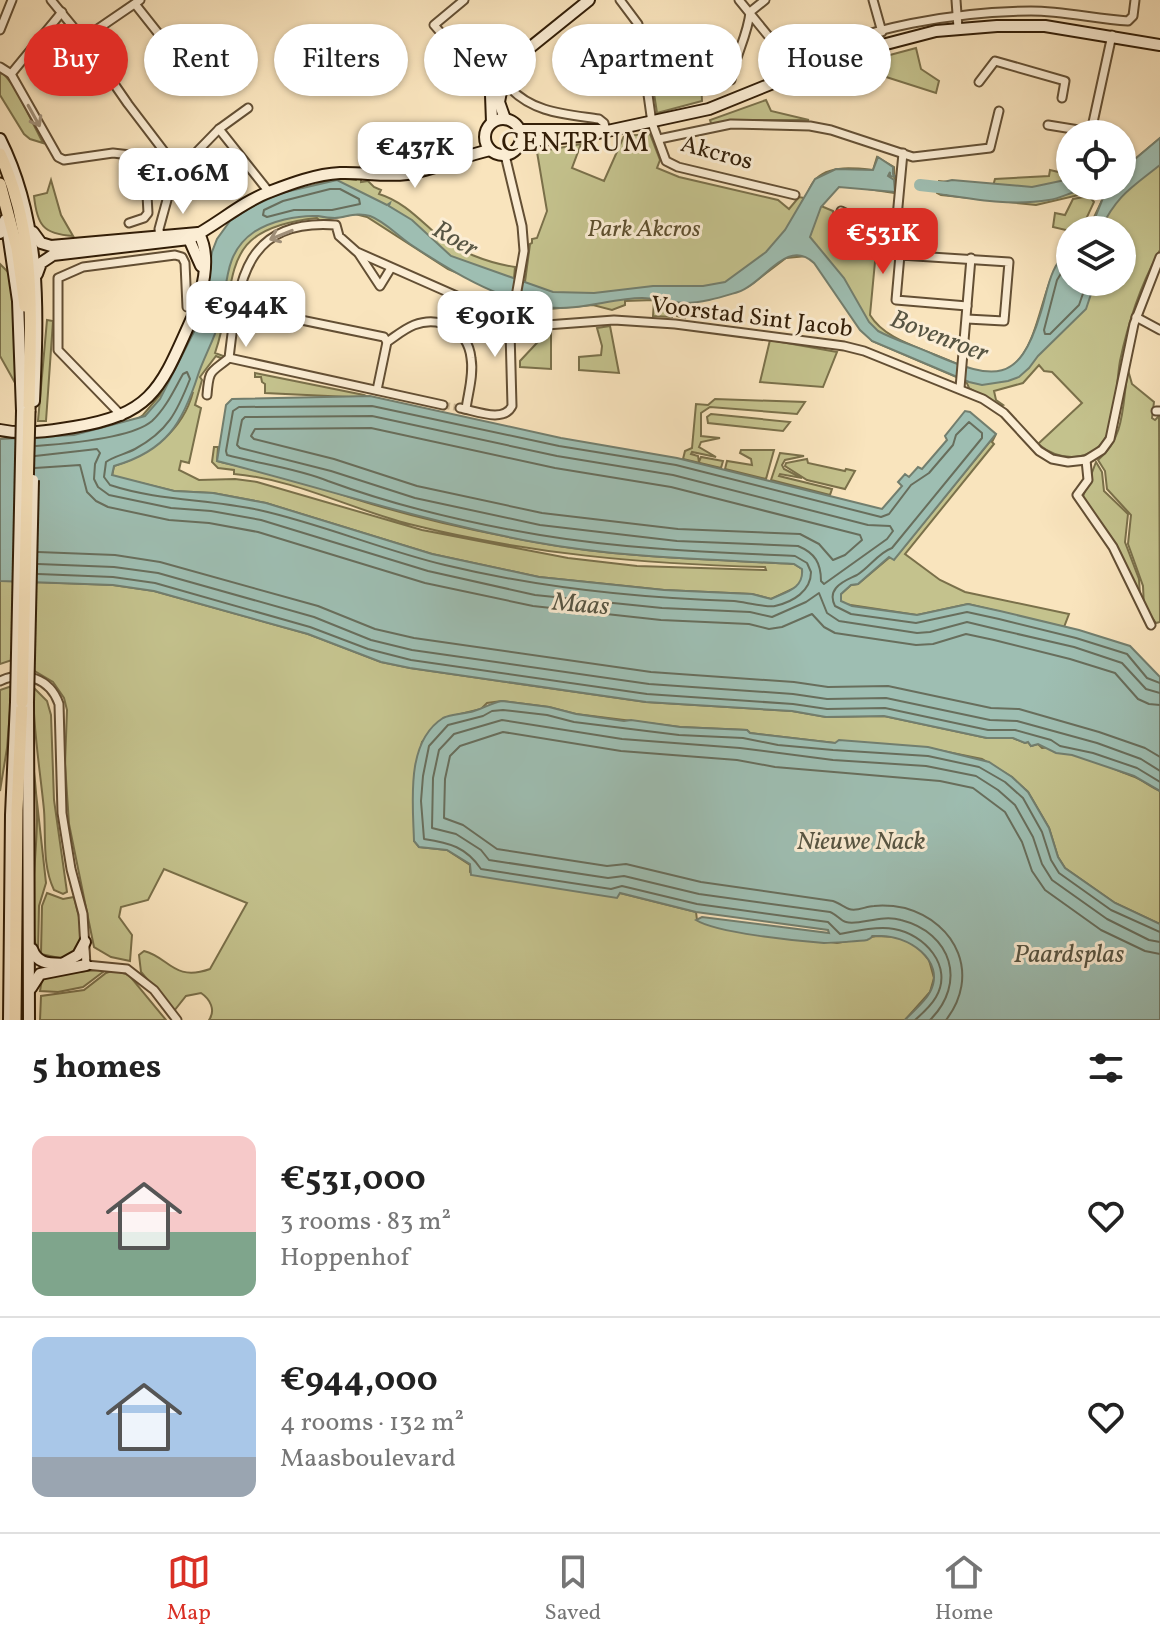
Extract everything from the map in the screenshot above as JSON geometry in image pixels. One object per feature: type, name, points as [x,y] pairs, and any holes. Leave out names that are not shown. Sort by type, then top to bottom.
[{"type":"main road","points":[[536,43],[589,0]]},
{"type":"main road","points":[[891,41],[958,28],[1045,26],[1160,45]]},
{"type":"main road","points":[[194,237],[250,200],[330,174],[408,174],[448,165],[490,150],[505,155],[531,141],[573,138],[720,105],[758,87]]},
{"type":"main road","points":[[490,150],[485,135],[492,122],[491,96]]},
{"type":"main road","points":[[500,96],[505,119]]},
{"type":"main road","points":[[492,122],[505,119],[513,122],[520,130],[519,146]]},
{"type":"main road","points":[[520,130],[604,130]]},
{"type":"main road","points":[[0,139],[19,185],[31,229],[37,274],[28,411]]},
{"type":"main road","points":[[0,154],[15,192],[31,295],[21,761],[26,1020]]},
{"type":"main road","points":[[0,184],[22,248]]},
{"type":"main road","points":[[0,204],[16,277],[28,411]]},
{"type":"main road","points":[[0,233],[5,220]]},
{"type":"main road","points":[[31,229],[41,243],[51,246],[161,245]]},
{"type":"main road","points":[[0,430],[53,431],[106,422],[122,416],[147,399],[161,382],[194,314],[205,248],[193,232],[161,245],[53,255],[41,263],[37,274]]},
{"type":"main road","points":[[0,261],[8,265],[16,277]]},
{"type":"main road","points":[[22,702],[29,998]]},
{"type":"main road","points":[[9,1020],[9,950],[22,702]]},
{"type":"main road","points":[[15,1020],[17,810],[21,761]]},
{"type":"main road","points":[[29,939],[40,961],[86,965]]},
{"type":"main road","points":[[62,964],[78,955],[85,942]]},
{"type":"main road","points":[[0,966],[9,950]]},
{"type":"main road","points":[[26,1020],[33,982],[40,974],[86,965]]},
{"type":"main road","points":[[0,984],[9,998]]},
{"type":"street","points":[[0,30],[12,0]]},
{"type":"street","points":[[51,0],[71,24]]},
{"type":"street","points":[[435,24],[464,0]]},
{"type":"street","name":"Akcros","points":[[620,0],[638,24],[652,120],[666,161],[678,167],[795,195]]},
{"type":"street","points":[[739,0],[760,24]]},
{"type":"street","points":[[742,42],[750,12],[765,0]]},
{"type":"street","points":[[873,0],[880,24]]},
{"type":"street","points":[[956,0],[958,28]]},
{"type":"street","points":[[1030,0],[1032,11]]},
{"type":"street","points":[[891,30],[956,16],[1032,11],[1130,21],[1135,0]]},
{"type":"street","points":[[105,24],[137,2],[153,24]]},
{"type":"street","points":[[11,74],[62,12]]},
{"type":"street","points":[[1048,125],[1085,131],[1092,127],[1112,35]]},
{"type":"street","points":[[979,82],[995,61],[1065,81],[1062,98]]},
{"type":"street","points":[[0,67],[11,74],[58,157],[64,160],[113,153],[160,154]]},
{"type":"street","points":[[123,96],[160,154],[217,193]]},
{"type":"street","points":[[516,96],[534,107],[599,119],[604,123],[604,130]]},
{"type":"street","points":[[187,307],[184,260],[161,245],[159,229],[179,167],[219,129],[248,108]]},
{"type":"street","points":[[659,139],[731,124],[810,126],[913,157],[992,146],[999,111]]},
{"type":"street","points":[[219,129],[269,192]]},
{"type":"street","points":[[841,211],[849,215],[897,217],[903,153]]},
{"type":"street","points":[[129,223],[144,218],[148,213],[147,195],[160,154]]},
{"type":"street","points":[[377,390],[387,342],[408,327],[438,322],[463,337],[471,357],[463,409],[498,416],[509,413],[512,406],[512,321],[524,251],[522,226],[505,155]]},
{"type":"street","name":"Voorstad Sint Jacob","points":[[238,307],[244,274],[254,253],[274,236],[290,231],[336,225],[339,236],[357,252],[380,286],[391,268]]},
{"type":"street","points":[[122,416],[58,350],[57,280],[62,274],[161,245]]},
{"type":"street","name":"Voorstad Sint Jacob","points":[[357,252],[512,321],[533,326],[614,320],[675,324],[811,341],[864,351],[960,388],[1004,413],[1039,451],[1052,459],[1068,462],[1090,458]]},
{"type":"street","points":[[967,306],[896,300],[900,255],[1009,262],[1004,321],[967,319]]},
{"type":"street","points":[[1151,625],[1113,547],[1077,495],[1088,480],[1090,458],[1110,439],[1116,423],[1122,375],[1136,317],[1160,257]]},
{"type":"street","points":[[960,388],[971,258]]},
{"type":"street","points":[[186,279],[202,280]]},
{"type":"street","points":[[229,358],[238,307],[384,337],[387,342]]},
{"type":"street","points":[[1136,317],[1160,330]]},
{"type":"street","points":[[207,395],[211,372],[229,358],[443,405]]},
{"type":"street","points":[[0,681],[16,676],[35,678],[44,683],[57,699],[60,711],[62,813],[71,869],[83,914],[86,965],[127,969],[154,990],[177,1020]]},
{"type":"green space","points":[[916,48],[921,69],[939,81],[936,93],[891,79],[891,55]]},
{"type":"green space","points":[[3,73],[15,88],[43,143],[24,134],[0,95],[0,74]]},
{"type":"green space","points":[[654,96],[702,96],[702,101],[657,113]]},
{"type":"green space","points":[[766,100],[771,111],[809,120],[753,120],[712,126],[710,120]]},
{"type":"green space","name":"Park Akcros","points":[[650,134],[660,160],[657,168],[679,177],[778,200],[789,209],[799,197],[804,198],[800,207],[812,184],[824,173],[840,169],[873,170],[877,157],[894,167],[895,193],[841,185],[833,187],[821,206],[833,211],[834,221],[842,225],[838,234],[876,251],[870,315],[876,323],[901,340],[979,372],[1001,372],[1016,363],[1036,326],[1056,268],[1056,296],[1136,296],[1136,216],[1095,216],[1102,200],[1136,200],[1136,158],[1160,138],[1160,250],[1131,318],[1120,361],[1113,418],[1107,435],[1101,444],[1085,455],[1066,456],[1047,450],[1038,444],[1082,403],[1052,372],[1044,371],[1039,365],[1023,383],[994,391],[996,400],[1003,405],[1000,406],[969,388],[966,381],[872,341],[831,278],[807,256],[786,258],[749,286],[688,301],[685,318],[677,316],[678,303],[675,303],[672,317],[653,316],[654,300],[625,301],[625,305],[612,310],[593,305],[538,310],[531,312],[527,319],[520,313],[522,300],[448,269],[367,217],[355,214],[284,224],[261,233],[246,246],[237,261],[215,353],[226,357],[216,356],[200,377],[202,380],[195,405],[201,408],[189,463],[181,461],[179,470],[199,480],[257,482],[422,530],[568,558],[637,566],[766,570],[765,567],[586,556],[498,543],[409,524],[278,482],[218,468],[212,462],[214,447],[218,447],[217,461],[297,480],[428,520],[535,542],[600,551],[794,564],[802,569],[803,578],[799,586],[771,599],[752,594],[664,590],[539,577],[432,554],[266,503],[213,493],[174,491],[112,476],[114,466],[141,455],[164,439],[182,418],[193,392],[167,430],[59,436],[136,420],[143,415],[160,395],[201,317],[209,293],[214,247],[263,212],[300,191],[319,183],[361,178],[361,182],[368,181],[381,190],[379,194],[402,205],[462,251],[515,267],[514,278],[525,282],[530,244],[532,239],[537,238],[547,211],[537,152],[581,144],[572,168],[604,181],[624,136]]},
{"type":"green space","points":[[1050,170],[1056,171],[1057,200],[1036,205],[937,193],[939,181],[993,186],[995,179],[1049,176]]},
{"type":"green space","points":[[51,180],[61,215],[73,236],[48,230],[37,214],[34,196],[47,193]]},
{"type":"green space","points":[[1072,200],[1094,202],[1088,216],[1056,216],[1056,228],[1053,227],[1055,213],[1065,215]]},
{"type":"green space","points":[[0,264],[9,273],[15,314],[19,390],[0,356]]},
{"type":"green space","points":[[47,320],[53,321],[46,421],[38,421]]},
{"type":"green space","points":[[610,326],[619,373],[579,370],[579,357],[601,355],[597,328]]},
{"type":"green space","points":[[551,331],[551,369],[520,367],[520,361]]},
{"type":"green space","points":[[770,340],[837,352],[823,387],[760,382]]},
{"type":"green space","points":[[1128,370],[1132,384],[1154,402],[1152,418],[1155,420],[1159,416],[1160,622],[1156,623],[1144,607],[1143,586],[1128,544],[1131,515],[1107,489],[1105,471],[1098,460],[1114,441],[1118,430]]},
{"type":"green space","points":[[255,373],[370,398],[265,393],[265,384],[261,377],[255,377]]},
{"type":"green space","points":[[715,399],[805,402],[797,414],[710,407],[701,413],[701,436],[720,438],[701,442],[699,447],[716,457],[691,454],[698,456],[699,462],[701,457],[723,461],[721,468],[683,459],[685,451],[692,448],[696,404],[708,405]]},
{"type":"green space","points":[[711,414],[790,422],[783,431],[708,423],[707,417]]},
{"type":"green space","points":[[996,434],[994,444],[905,554],[940,580],[965,592],[1069,614],[1064,627],[968,604],[917,615],[844,604],[841,594],[890,557],[894,559]]},
{"type":"green space","points":[[741,450],[774,450],[766,479],[725,469],[727,461],[752,465],[751,459],[740,453]]},
{"type":"green space","points":[[780,453],[804,456],[785,460],[782,465],[802,478],[779,476],[832,489],[830,495],[771,480]]},
{"type":"green space","points":[[807,459],[808,463],[855,471],[845,489],[807,480],[785,466],[786,463]]},
{"type":"green space","points":[[1096,462],[1102,472],[1104,491],[1128,514],[1125,542],[1139,579],[1140,596],[1082,499]]},
{"type":"green space","points":[[0,581],[14,581],[12,660],[0,664]]},
{"type":"green space","points":[[35,582],[113,585],[154,591],[308,634],[381,662],[410,668],[646,702],[792,711],[826,717],[884,716],[987,738],[1013,738],[1028,742],[1031,746],[1038,744],[1042,748],[1074,754],[1136,777],[1160,791],[1160,924],[1115,903],[1065,868],[1058,857],[1049,828],[1028,792],[1012,777],[982,759],[928,748],[835,743],[750,733],[747,730],[680,727],[502,701],[444,718],[422,742],[415,775],[414,841],[419,847],[447,850],[470,865],[470,872],[620,893],[696,912],[697,920],[837,943],[877,936],[897,937],[919,948],[929,960],[934,978],[930,992],[905,1020],[209,1020],[211,1005],[201,993],[186,996],[174,1011],[141,972],[139,955],[144,951],[188,973],[210,969],[247,903],[164,869],[148,900],[121,907],[119,917],[132,935],[130,961],[111,957],[94,947],[69,824],[65,764],[67,710],[64,698],[53,682],[33,670]]},
{"type":"green space","points":[[12,686],[7,748],[0,791],[0,690]]},
{"type":"green space","points":[[33,687],[47,701],[51,715],[54,800],[67,892],[63,894],[54,890],[46,861]]},
{"type":"green space","points":[[36,797],[46,883],[39,906],[38,953],[33,923]]},
{"type":"green space","points":[[47,893],[63,899],[74,897],[82,939],[79,949],[64,959],[41,954],[42,906]]},
{"type":"green space","points":[[107,969],[83,987],[58,992],[40,991],[46,975]]},
{"type":"green space","points":[[114,970],[129,975],[166,1020],[40,1020],[41,996],[84,990]]},
{"type":"water","points":[[1160,138],[1160,165],[1136,184],[1136,158]]},
{"type":"water","name":"Maas","points":[[878,157],[893,167],[896,177],[890,176],[890,172],[888,176],[894,180],[895,192],[839,187],[821,207],[810,237],[844,278],[869,322],[878,331],[956,363],[989,372],[1013,365],[1023,354],[1032,338],[1056,267],[1056,296],[1090,296],[1086,309],[1019,377],[982,385],[872,341],[860,330],[814,263],[804,256],[794,255],[785,259],[738,292],[705,301],[679,303],[642,298],[558,308],[510,298],[475,283],[425,254],[370,216],[302,217],[276,222],[244,240],[228,271],[218,326],[179,420],[160,443],[132,460],[114,466],[112,475],[174,491],[213,493],[266,503],[432,554],[539,577],[664,590],[752,594],[771,599],[797,585],[802,569],[794,564],[631,555],[534,542],[414,515],[217,461],[226,405],[232,399],[370,396],[561,438],[677,458],[882,509],[902,486],[898,482],[905,474],[909,477],[918,467],[922,469],[947,440],[945,436],[965,411],[970,412],[996,434],[894,560],[889,557],[858,584],[851,585],[841,594],[841,601],[852,606],[917,615],[968,604],[1079,630],[1130,646],[1160,677],[1160,791],[1134,776],[1013,738],[987,738],[884,716],[826,717],[792,711],[646,702],[410,668],[381,662],[308,634],[154,591],[113,585],[0,581],[0,439],[74,435],[145,416],[160,399],[201,318],[217,239],[230,221],[253,206],[281,193],[337,180],[387,205],[390,203],[389,206],[412,220],[451,256],[553,292],[594,293],[725,282],[766,252],[785,230],[815,179],[836,169],[873,170]]},
{"type":"water","points":[[952,180],[1032,187],[1056,182],[1056,199],[1009,202],[941,194],[943,182]]},
{"type":"water","points":[[1102,200],[1119,200],[1107,216],[1096,216]]},
{"type":"water","name":"Nieuwe Nack","points":[[502,701],[624,721],[747,730],[750,733],[835,743],[839,740],[928,747],[989,762],[1028,792],[1049,828],[1058,857],[1065,868],[1115,903],[1160,924],[1160,1020],[905,1020],[928,996],[934,980],[933,969],[921,951],[900,939],[873,936],[867,940],[824,943],[758,936],[721,929],[696,920],[702,917],[829,933],[828,930],[696,912],[620,893],[617,898],[471,875],[470,864],[447,850],[419,847],[414,841],[413,792],[417,757],[422,742],[443,718]]},
{"type":"waterway","name":"Roer","points":[[920,185],[956,189]]},
{"type":"tunnel","points":[[443,405],[460,408]]},
{"type":"district","name":"CENTRUM","points":[[576,141]]},
{"type":"water label","name":"Bovenroer","points":[[940,335]]},
{"type":"water label","name":"Paardsplas","points":[[1069,953]]}]
